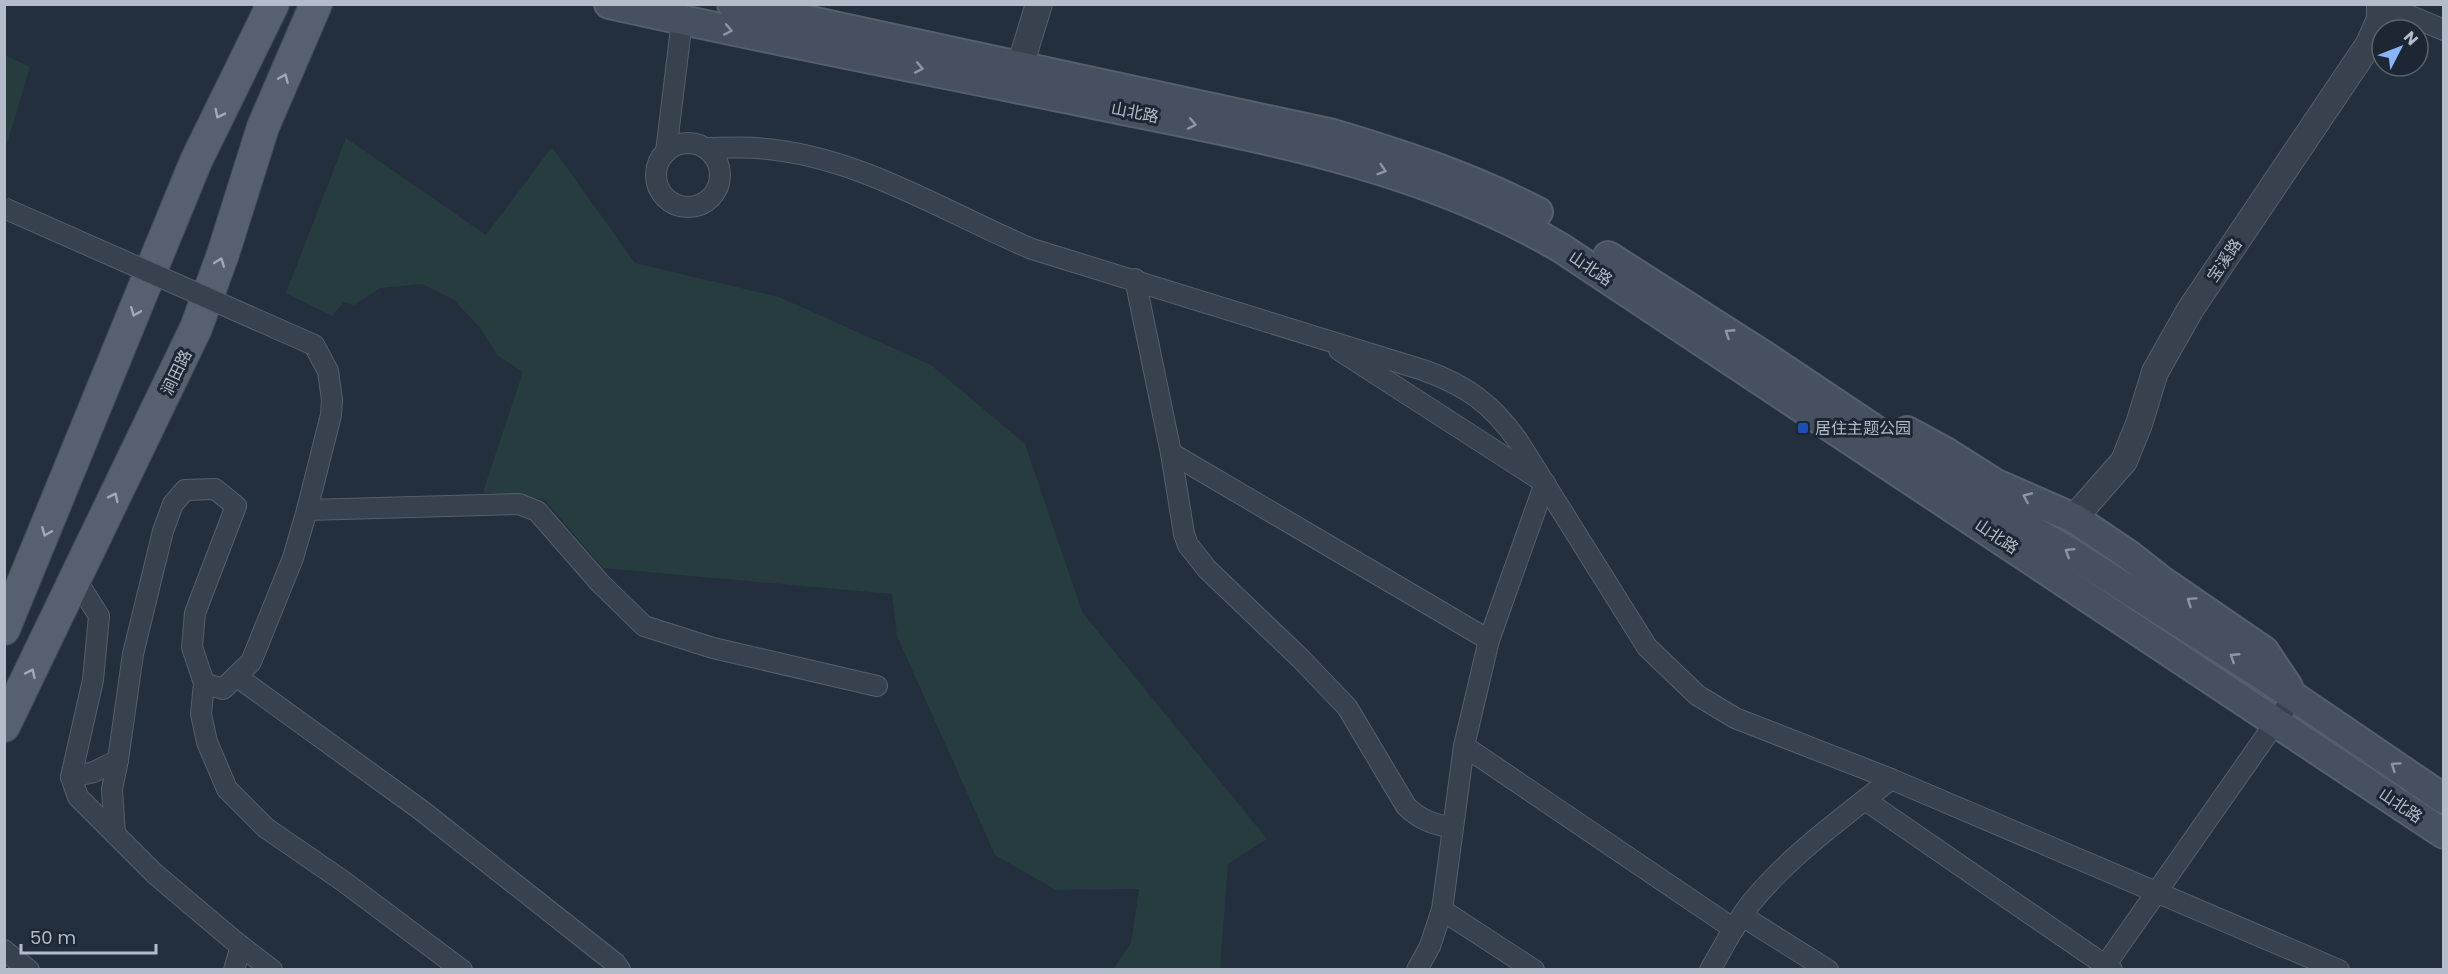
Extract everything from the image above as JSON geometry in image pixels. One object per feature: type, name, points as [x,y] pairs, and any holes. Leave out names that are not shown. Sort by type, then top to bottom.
[{"type":"main road","points":[[4,629],[196,161],[273,4]]},
{"type":"main road","name":"涧田路","points":[[4,726],[196,328],[223,254],[263,127],[316,4]]},
{"type":"main road","name":"山北路","points":[[609,4],[1252,136],[1394,173],[1480,206],[1561,248],[2444,834]]},
{"type":"main road","name":"山北路","points":[[732,4],[1333,134],[1458,175],[1518,202],[1557,223],[1763,355],[1974,496],[2063,548],[2294,696],[2444,799]]},
{"type":"main road","points":[[1763,355],[1944,451],[1996,484],[2074,518],[2265,651],[2294,696]]},
{"type":"street","points":[[1020,66],[1040,4]]},
{"type":"street","points":[[2381,4],[2444,30]]},
{"type":"street","name":"宝溪路","points":[[2074,518],[2124,461],[2163,355],[2190,310],[2369,44],[2380,19],[2381,4]]},
{"type":"street","points":[[666,152],[685,143],[705,148],[713,155],[721,174],[719,185],[707,202],[687,208],[676,205],[667,200],[657,181],[660,161],[666,152],[682,20]]},
{"type":"street","points":[[705,148],[756,148],[840,164],[933,201],[1032,249],[1318,336],[1438,375],[1464,387],[1494,410],[1506,423],[1635,630],[1647,647],[1697,695],[1735,718],[1891,779],[2339,969]]},
{"type":"street","points":[[4,208],[314,345],[328,370],[332,400],[331,415],[293,558],[251,662],[223,689],[204,683]]},
{"type":"street","points":[[1135,279],[1171,453],[1184,534],[1196,556],[1347,707],[1406,806],[1416,816],[1430,824],[1452,828]]},
{"type":"street","points":[[1318,336],[1545,483]]},
{"type":"street","points":[[1171,453],[1489,640]]},
{"type":"street","points":[[1417,969],[1430,946],[1442,910],[1464,746],[1489,640],[1545,483]]},
{"type":"street","points":[[115,834],[112,789],[133,654],[163,531],[173,504],[185,490],[215,489],[236,506],[195,613],[192,647],[204,683],[201,714],[207,742],[227,789],[266,828],[343,881],[462,969]]},
{"type":"street","points":[[307,510],[519,504],[537,511],[600,584],[644,626],[713,648],[877,686]]},
{"type":"street","points":[[75,578],[99,616],[93,680],[71,777],[78,796],[155,874],[272,969]]},
{"type":"street","points":[[236,676],[421,810],[620,969]]},
{"type":"street","points":[[1865,800],[2106,968],[2294,696]]},
{"type":"street","points":[[1464,746],[1738,922],[1828,969]]},
{"type":"street","points":[[71,777],[94,772],[118,760]]},
{"type":"street","points":[[1710,969],[1738,922],[1760,892],[1791,861],[1891,779]]},
{"type":"street","points":[[1442,910],[1534,969]]},
{"type":"street","points":[[234,969],[241,946]]},
{"type":"street","points":[[4,951],[29,969]]},
{"type":"green space","points":[[5,55],[30,67],[5,150]]},
{"type":"green space","points":[[346,138],[486,235],[552,147],[635,263],[779,297],[931,365],[1025,444],[1082,612],[1267,839],[1228,864],[1220,969],[1113,969],[1131,943],[1139,889],[1056,890],[995,855],[897,636],[892,594],[603,568],[544,499],[483,492],[523,372],[497,355],[482,330],[454,300],[422,284],[380,288],[354,305],[344,302],[332,316],[286,293]]},
{"type":"place","name":"居住主题公园","points":[[1803,428]]}]
